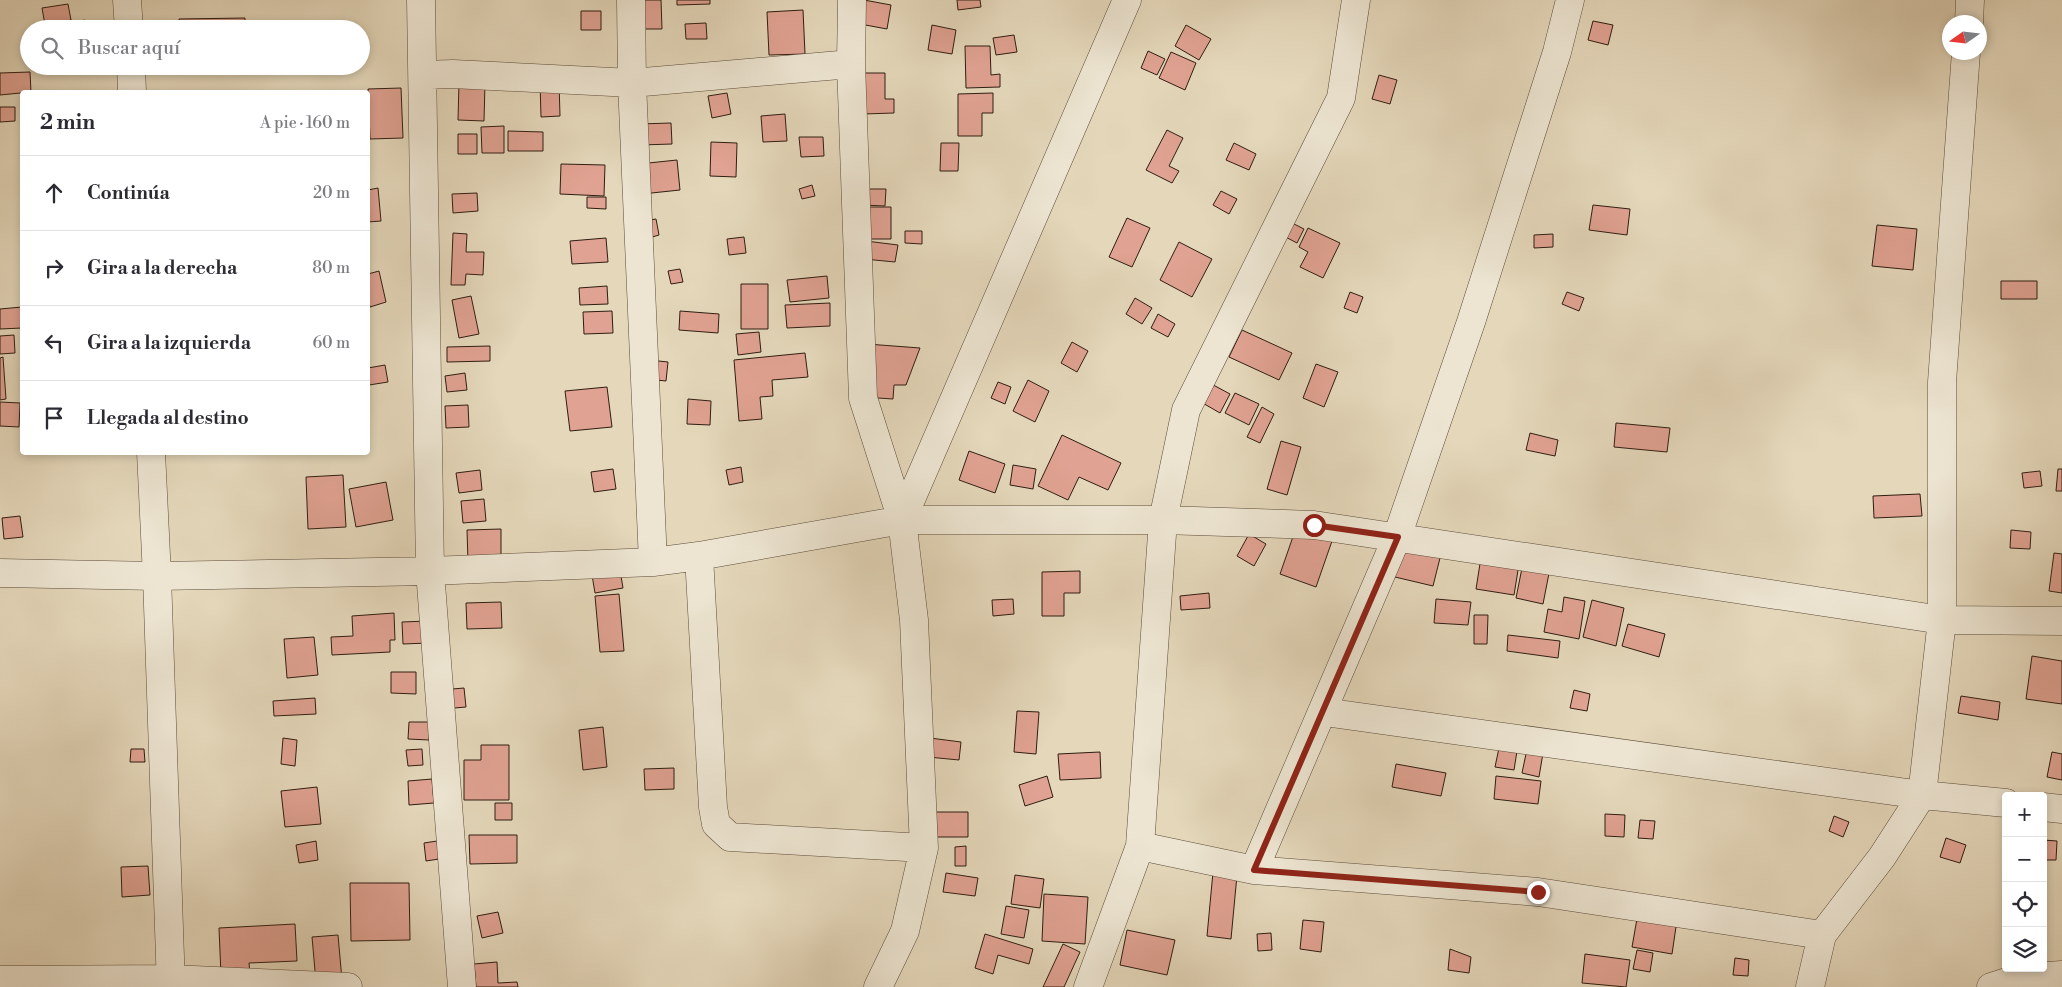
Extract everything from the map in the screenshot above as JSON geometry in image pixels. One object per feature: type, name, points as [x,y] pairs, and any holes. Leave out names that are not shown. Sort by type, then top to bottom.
[{"type":"street","points":[[127,0],[128,20]]},
{"type":"street","points":[[420,0],[423,75],[430,571],[462,987]]},
{"type":"street","points":[[631,0],[632,83],[653,562]]},
{"type":"street","points":[[852,0],[851,64],[863,398],[902,520],[914,620],[924,848],[905,931],[878,987]]},
{"type":"street","points":[[902,520],[1127,0]]},
{"type":"street","points":[[1088,987],[1140,846],[1163,520],[1186,410],[1341,98],[1356,0]]},
{"type":"street","points":[[1254,870],[1324,712],[1398,537],[1471,322],[1557,52],[1570,0]]},
{"type":"street","points":[[1969,15],[1970,0]]},
{"type":"street","points":[[1810,987],[1822,935],[1882,856],[1922,795],[1942,620],[1942,382],[1965,60]]},
{"type":"street","points":[[423,75],[453,74],[632,83],[851,64]]},
{"type":"street","points":[[131,75],[132,90]]},
{"type":"street","points":[[151,455],[171,983]]},
{"type":"street","points":[[0,574],[157,576],[430,571],[653,562],[699,556],[902,520],[1163,520],[1314,525],[1942,620],[2062,621]]},
{"type":"street","points":[[699,556],[712,807],[716,824],[730,837],[924,848]]},
{"type":"street","points":[[1324,712],[1922,795],[2002,803]]},
{"type":"street","points":[[2047,807],[2062,809]]},
{"type":"street","points":[[1140,846],[1254,870],[1538,892],[1822,935]]},
{"type":"street","points":[[1991,987],[2019,978],[2062,975]]},
{"type":"street","points":[[0,980],[348,987]]},
{"type":"building","points":[[638,0],[661,0],[662,29],[638,29]]},
{"type":"building","points":[[677,0],[710,0],[710,4],[677,5]]},
{"type":"building","points":[[864,0],[891,5],[887,29],[860,24]]},
{"type":"building","points":[[957,0],[980,0],[981,7],[958,10]]},
{"type":"building","points":[[68,4],[71,20],[44,20],[42,8]]},
{"type":"building","points":[[803,10],[805,54],[769,55],[767,12]]},
{"type":"building","points":[[581,11],[601,11],[601,30],[581,30]]},
{"type":"building","points":[[245,18],[245,20],[179,20]]},
{"type":"building","points":[[1593,21],[1613,25],[1608,45],[1588,40]]},
{"type":"building","points":[[706,23],[707,39],[686,39],[685,24]]},
{"type":"building","points":[[932,25],[956,30],[952,54],[928,50]]},
{"type":"building","points":[[1186,25],[1211,39],[1199,60],[1175,46]]},
{"type":"building","points":[[1014,35],[1017,52],[996,55],[993,38]]},
{"type":"building","points":[[965,46],[990,46],[991,75],[1000,74],[1000,87],[966,88]]},
{"type":"building","points":[[1148,51],[1165,59],[1157,75],[1141,68]]},
{"type":"building","points":[[1171,52],[1196,63],[1185,90],[1159,78]]},
{"type":"building","points":[[20,72],[20,75],[30,75],[31,90],[20,90],[20,93],[0,95],[0,73]]},
{"type":"building","points":[[862,73],[885,73],[885,99],[894,99],[894,113],[863,114]]},
{"type":"building","points":[[1379,75],[1397,80],[1390,104],[1372,99]]},
{"type":"building","points":[[459,82],[485,83],[484,121],[458,120]]},
{"type":"building","points":[[540,82],[559,82],[560,116],[541,117]]},
{"type":"building","points":[[401,88],[403,138],[370,139],[370,90],[368,89]]},
{"type":"building","points":[[727,93],[731,114],[712,118],[708,96]]},
{"type":"building","points":[[993,93],[993,113],[982,113],[982,136],[958,136],[958,94]]},
{"type":"building","points":[[0,107],[15,107],[15,121],[0,122]]},
{"type":"building","points":[[785,114],[787,141],[763,142],[761,116]]},
{"type":"building","points":[[671,123],[672,144],[640,145],[639,124]]},
{"type":"building","points":[[504,126],[504,153],[482,153],[481,127]]},
{"type":"building","points":[[1167,130],[1183,138],[1169,166],[1179,171],[1172,183],[1146,170]]},
{"type":"building","points":[[508,131],[543,132],[543,151],[508,151]]},
{"type":"building","points":[[458,134],[477,134],[477,154],[458,154]]},
{"type":"building","points":[[799,137],[823,137],[824,156],[801,157]]},
{"type":"building","points":[[711,142],[737,143],[736,177],[710,176]]},
{"type":"building","points":[[941,143],[959,143],[958,171],[940,171]]},
{"type":"building","points":[[1234,143],[1256,154],[1249,170],[1226,160]]},
{"type":"building","points":[[677,160],[680,190],[642,194],[639,164]]},
{"type":"building","points":[[561,164],[605,165],[604,196],[560,194]]},
{"type":"building","points":[[812,185],[815,196],[802,199],[799,189]]},
{"type":"building","points":[[378,188],[381,221],[370,222],[370,190]]},
{"type":"building","points":[[863,189],[886,189],[885,206],[863,205]]},
{"type":"building","points":[[1221,191],[1237,199],[1229,214],[1213,205]]},
{"type":"building","points":[[477,193],[478,211],[453,213],[452,194]]},
{"type":"building","points":[[587,197],[606,197],[606,209],[587,208]]},
{"type":"building","points":[[1593,205],[1630,209],[1627,235],[1589,230]]},
{"type":"building","points":[[863,207],[891,207],[891,239],[862,239]]},
{"type":"building","points":[[1127,218],[1150,228],[1132,267],[1109,257]]},
{"type":"building","points":[[1282,218],[1304,229],[1297,243],[1276,232]]},
{"type":"building","points":[[656,219],[659,235],[642,240],[638,222]]},
{"type":"building","points":[[1877,225],[1917,229],[1913,270],[1872,266]]},
{"type":"building","points":[[1308,228],[1340,243],[1323,278],[1300,267],[1308,252],[1299,247]]},
{"type":"building","points":[[905,231],[922,231],[922,244],[905,243]]},
{"type":"building","points":[[453,233],[467,234],[466,252],[484,252],[483,275],[466,274],[465,285],[451,285]]},
{"type":"building","points":[[1553,234],[1553,247],[1534,248],[1534,235]]},
{"type":"building","points":[[744,237],[746,253],[729,255],[727,239]]},
{"type":"building","points":[[606,238],[608,262],[572,264],[570,241]]},
{"type":"building","points":[[866,241],[898,245],[895,262],[864,259]]},
{"type":"building","points":[[1179,242],[1212,259],[1192,297],[1160,280]]},
{"type":"building","points":[[680,269],[683,282],[671,284],[668,271]]},
{"type":"building","points":[[379,271],[386,302],[370,307],[370,273]]},
{"type":"building","points":[[827,276],[829,298],[790,302],[787,280]]},
{"type":"building","points":[[2001,281],[2037,281],[2037,299],[2001,299]]},
{"type":"building","points":[[741,284],[768,284],[768,329],[741,329]]},
{"type":"building","points":[[607,286],[608,304],[580,305],[579,288]]},
{"type":"building","points":[[1350,292],[1363,297],[1357,313],[1344,308]]},
{"type":"building","points":[[1567,292],[1584,298],[1579,311],[1562,304]]},
{"type":"building","points":[[471,296],[479,334],[459,338],[452,300]]},
{"type":"building","points":[[1135,298],[1152,308],[1142,324],[1126,314]]},
{"type":"building","points":[[830,303],[830,326],[787,328],[785,305]]},
{"type":"building","points":[[20,307],[20,328],[0,329],[0,309]]},
{"type":"building","points":[[612,311],[613,333],[584,334],[583,312]]},
{"type":"building","points":[[680,311],[719,314],[718,333],[679,330]]},
{"type":"building","points":[[1158,314],[1175,324],[1168,337],[1151,328]]},
{"type":"building","points":[[1242,330],[1292,353],[1279,380],[1229,357]]},
{"type":"building","points":[[759,332],[761,352],[738,355],[736,334]]},
{"type":"building","points":[[14,335],[15,353],[0,354],[0,336]]},
{"type":"building","points":[[1072,342],[1088,351],[1077,372],[1061,363]]},
{"type":"building","points":[[867,344],[920,348],[906,385],[894,385],[893,399],[863,397]]},
{"type":"building","points":[[490,346],[490,361],[447,362],[447,347]]},
{"type":"building","points":[[805,353],[808,377],[772,380],[773,396],[760,397],[762,419],[739,421],[734,360]]},
{"type":"building","points":[[3,357],[6,399],[0,400],[0,358]]},
{"type":"building","points":[[649,360],[668,362],[666,381],[647,379]]},
{"type":"building","points":[[1316,364],[1338,372],[1324,407],[1303,398]]},
{"type":"building","points":[[385,365],[388,382],[370,385],[370,368]]},
{"type":"building","points":[[465,373],[467,390],[447,392],[445,376]]},
{"type":"building","points":[[1028,380],[1049,391],[1035,422],[1013,411]]},
{"type":"building","points":[[1204,380],[1230,394],[1220,413],[1194,398]]},
{"type":"building","points":[[998,382],[1011,387],[1005,404],[991,398]]},
{"type":"building","points":[[607,387],[612,427],[570,431],[565,391]]},
{"type":"building","points":[[1235,393],[1259,404],[1249,425],[1225,413]]},
{"type":"building","points":[[688,399],[711,401],[710,425],[687,424]]},
{"type":"building","points":[[0,402],[20,403],[19,427],[0,426]]},
{"type":"building","points":[[468,405],[469,427],[446,428],[445,406]]},
{"type":"building","points":[[1262,407],[1274,414],[1260,443],[1247,437]]},
{"type":"building","points":[[1616,423],[1670,428],[1667,452],[1614,447]]},
{"type":"building","points":[[1530,433],[1558,440],[1555,456],[1526,450]]},
{"type":"building","points":[[1062,435],[1121,463],[1108,490],[1079,477],[1068,500],[1038,486]]},
{"type":"building","points":[[1281,441],[1301,447],[1287,495],[1267,489]]},
{"type":"building","points":[[969,451],[1005,464],[995,493],[959,480]]},
{"type":"building","points":[[1013,465],[1036,469],[1033,489],[1010,485]]},
{"type":"building","points":[[741,467],[743,482],[729,485],[726,470]]},
{"type":"building","points":[[613,469],[616,489],[594,492],[591,472]]},
{"type":"building","points":[[2058,469],[2062,469],[2062,491],[2056,491]]},
{"type":"building","points":[[480,470],[482,490],[459,493],[456,473]]},
{"type":"building","points":[[2040,471],[2042,486],[2024,488],[2022,473]]},
{"type":"building","points":[[343,475],[346,527],[308,529],[306,477]]},
{"type":"building","points":[[386,482],[393,520],[356,527],[349,489]]},
{"type":"building","points":[[1920,494],[1922,516],[1874,518],[1873,496]]},
{"type":"building","points":[[484,499],[486,521],[463,523],[461,501]]},
{"type":"building","points":[[20,516],[23,537],[4,539],[2,518]]},
{"type":"building","points":[[1296,528],[1332,541],[1316,587],[1280,574]]},
{"type":"building","points":[[501,529],[501,562],[468,562],[467,530]]},
{"type":"building","points":[[2011,530],[2031,532],[2030,549],[2010,548]]},
{"type":"building","points":[[1249,534],[1266,544],[1254,566],[1237,556]]},
{"type":"building","points":[[1403,540],[1442,550],[1433,586],[1395,577]]},
{"type":"building","points":[[1482,551],[1520,558],[1514,595],[1476,589]]},
{"type":"building","points":[[2054,553],[2062,554],[2062,593],[2049,591]]},
{"type":"building","points":[[1524,558],[1551,563],[1543,604],[1516,598]]},
{"type":"building","points":[[619,564],[623,588],[595,593],[591,569]]},
{"type":"building","points":[[1080,571],[1080,593],[1064,593],[1064,616],[1042,616],[1042,572]]},
{"type":"building","points":[[1209,593],[1210,608],[1181,610],[1180,596]]},
{"type":"building","points":[[619,594],[624,651],[600,652],[595,596]]},
{"type":"building","points":[[1564,597],[1585,601],[1579,639],[1544,632],[1548,609],[1562,612]]},
{"type":"building","points":[[1013,599],[1014,614],[993,616],[992,600]]},
{"type":"building","points":[[1436,599],[1471,602],[1468,625],[1434,623]]},
{"type":"building","points":[[1592,600],[1624,608],[1616,646],[1583,637]]},
{"type":"building","points":[[501,602],[502,628],[467,629],[466,603]]},
{"type":"building","points":[[394,613],[395,640],[390,640],[390,652],[332,655],[331,637],[353,636],[352,616]]},
{"type":"building","points":[[1474,615],[1488,615],[1487,644],[1474,644]]},
{"type":"building","points":[[427,621],[428,643],[403,644],[402,622]]},
{"type":"building","points":[[1628,624],[1665,634],[1659,657],[1622,646]]},
{"type":"building","points":[[1508,635],[1560,641],[1558,658],[1507,651]]},
{"type":"building","points":[[314,637],[318,675],[287,678],[284,639]]},
{"type":"building","points":[[2032,656],[2062,661],[2062,704],[2026,699]]},
{"type":"building","points":[[391,672],[416,672],[416,694],[391,693]]},
{"type":"building","points":[[464,688],[466,707],[443,709],[441,690]]},
{"type":"building","points":[[1574,690],[1590,694],[1587,711],[1570,708]]},
{"type":"building","points":[[1961,696],[2000,702],[1998,720],[1958,713]]},
{"type":"building","points":[[315,698],[316,714],[274,716],[273,701]]},
{"type":"building","points":[[1017,711],[1039,712],[1036,754],[1014,752]]},
{"type":"building","points":[[409,722],[429,722],[429,740],[408,739]]},
{"type":"building","points":[[603,727],[607,767],[583,770],[579,730]]},
{"type":"building","points":[[283,738],[297,740],[295,766],[281,764]]},
{"type":"building","points":[[930,738],[961,742],[959,760],[928,757]]},
{"type":"building","points":[[481,745],[509,745],[509,800],[464,800],[464,760],[481,760]]},
{"type":"building","points":[[1499,748],[1517,751],[1514,770],[1495,767]]},
{"type":"building","points":[[131,749],[144,749],[145,762],[130,762]]},
{"type":"building","points":[[422,749],[423,765],[408,766],[406,750]]},
{"type":"building","points":[[1527,749],[1543,753],[1539,777],[1522,773]]},
{"type":"building","points":[[1100,752],[1101,778],[1060,780],[1058,754]]},
{"type":"building","points":[[2052,752],[2062,754],[2062,780],[2047,777]]},
{"type":"building","points":[[1396,764],[1446,773],[1441,796],[1392,787]]},
{"type":"building","points":[[674,768],[674,789],[645,790],[644,769]]},
{"type":"building","points":[[1047,776],[1053,797],[1025,806],[1019,785]]},
{"type":"building","points":[[1496,776],[1541,781],[1538,804],[1494,799]]},
{"type":"building","points":[[432,779],[434,803],[409,805],[408,781]]},
{"type":"building","points":[[317,787],[321,824],[285,827],[281,791]]},
{"type":"building","points":[[495,803],[512,803],[512,820],[495,820]]},
{"type":"building","points":[[936,812],[968,812],[968,837],[937,837]]},
{"type":"building","points":[[1605,814],[1625,815],[1624,837],[1605,836]]},
{"type":"building","points":[[1834,816],[1849,822],[1843,837],[1829,831]]},
{"type":"building","points":[[1640,820],[1655,821],[1653,839],[1638,838]]},
{"type":"building","points":[[469,835],[517,835],[517,863],[470,864]]},
{"type":"building","points":[[1946,838],[1966,845],[1960,863],[1940,857]]},
{"type":"building","points":[[2047,840],[2057,841],[2056,860],[2047,860]]},
{"type":"building","points":[[316,841],[318,860],[299,863],[296,845]]},
{"type":"building","points":[[437,841],[439,859],[426,861],[424,843]]},
{"type":"building","points":[[966,846],[966,866],[955,866],[955,847]]},
{"type":"building","points":[[148,866],[150,895],[122,897],[121,867]]},
{"type":"building","points":[[1213,872],[1237,875],[1231,939],[1207,936]]},
{"type":"building","points":[[946,873],[978,878],[975,896],[943,892]]},
{"type":"building","points":[[1015,875],[1044,879],[1040,908],[1011,904]]},
{"type":"building","points":[[350,883],[409,883],[410,940],[351,941]]},
{"type":"building","points":[[1044,894],[1088,897],[1085,944],[1042,941]]},
{"type":"building","points":[[1006,906],[1029,910],[1024,938],[1001,934]]},
{"type":"building","points":[[498,912],[503,933],[482,938],[477,916]]},
{"type":"building","points":[[1638,913],[1677,920],[1672,954],[1632,947]]},
{"type":"building","points":[[1303,920],[1324,922],[1321,952],[1300,949]]},
{"type":"building","points":[[295,924],[297,961],[249,963],[250,973],[221,975],[219,928]]},
{"type":"building","points":[[1127,930],[1175,940],[1167,975],[1120,965]]},
{"type":"building","points":[[1271,933],[1272,950],[1258,951],[1257,934]]},
{"type":"building","points":[[985,934],[1033,949],[1029,964],[998,955],[993,974],[975,968]]},
{"type":"building","points":[[338,935],[342,980],[316,982],[312,937]]},
{"type":"building","points":[[1063,944],[1080,952],[1064,987],[1043,987]]},
{"type":"building","points":[[1450,949],[1471,957],[1469,973],[1448,970]]},
{"type":"building","points":[[1637,950],[1653,953],[1650,972],[1633,969]]},
{"type":"building","points":[[1585,954],[1630,960],[1626,987],[1582,983]]},
{"type":"building","points":[[1735,958],[1749,960],[1748,976],[1733,975]]},
{"type":"building","points":[[497,962],[498,983],[517,982],[518,987],[476,987],[474,964]]},
{"type":"route","points":[[1314,525],[1398,537],[1324,712],[1254,870],[1538,892]]}]
